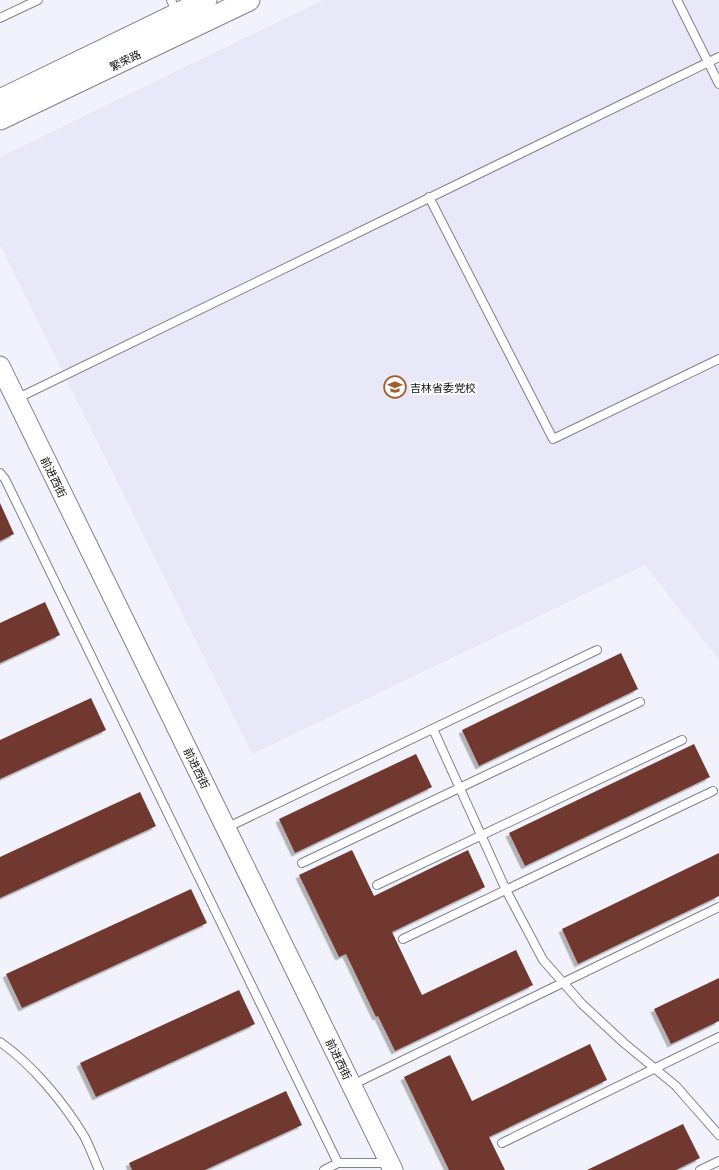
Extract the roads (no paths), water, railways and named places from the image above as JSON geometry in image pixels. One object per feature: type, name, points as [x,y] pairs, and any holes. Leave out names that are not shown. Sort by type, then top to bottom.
[{"type":"main road","name":"繁荣路","points":[[0,100],[174,7],[206,0]]},
{"type":"main road","name":"繁荣路","points":[[0,119],[250,0]]},
{"type":"street","name":"前进西街","points":[[0,366],[352,1085],[389,1168]]},
{"type":"lane","points":[[0,18],[38,0]]},
{"type":"lane","points":[[677,0],[719,84]]},
{"type":"lane","points":[[16,399],[719,57]]},
{"type":"lane","points":[[429,197],[553,439],[719,359]]},
{"type":"lane","points":[[0,473],[5,479],[338,1164]]},
{"type":"lane","points":[[226,828],[597,650]]},
{"type":"lane","points":[[302,863],[640,702]]},
{"type":"lane","points":[[433,729],[506,890],[544,960],[582,1004],[624,1043],[676,1086],[716,1129],[719,1135]]},
{"type":"lane","points":[[377,885],[682,740]]},
{"type":"lane","points":[[403,939],[713,791]]},
{"type":"lane","points":[[352,1085],[719,907]]},
{"type":"lane","points":[[502,1143],[719,1036]]},
{"type":"lane","points":[[0,1042],[19,1055],[55,1096],[84,1136],[99,1170]]},
{"type":"lane","points":[[700,1170],[719,1161]]},
{"type":"lane","points":[[324,1170],[338,1164],[389,1168]]},
{"type":"place","name":"吉林省委党校","points":[[395,387]]}]
